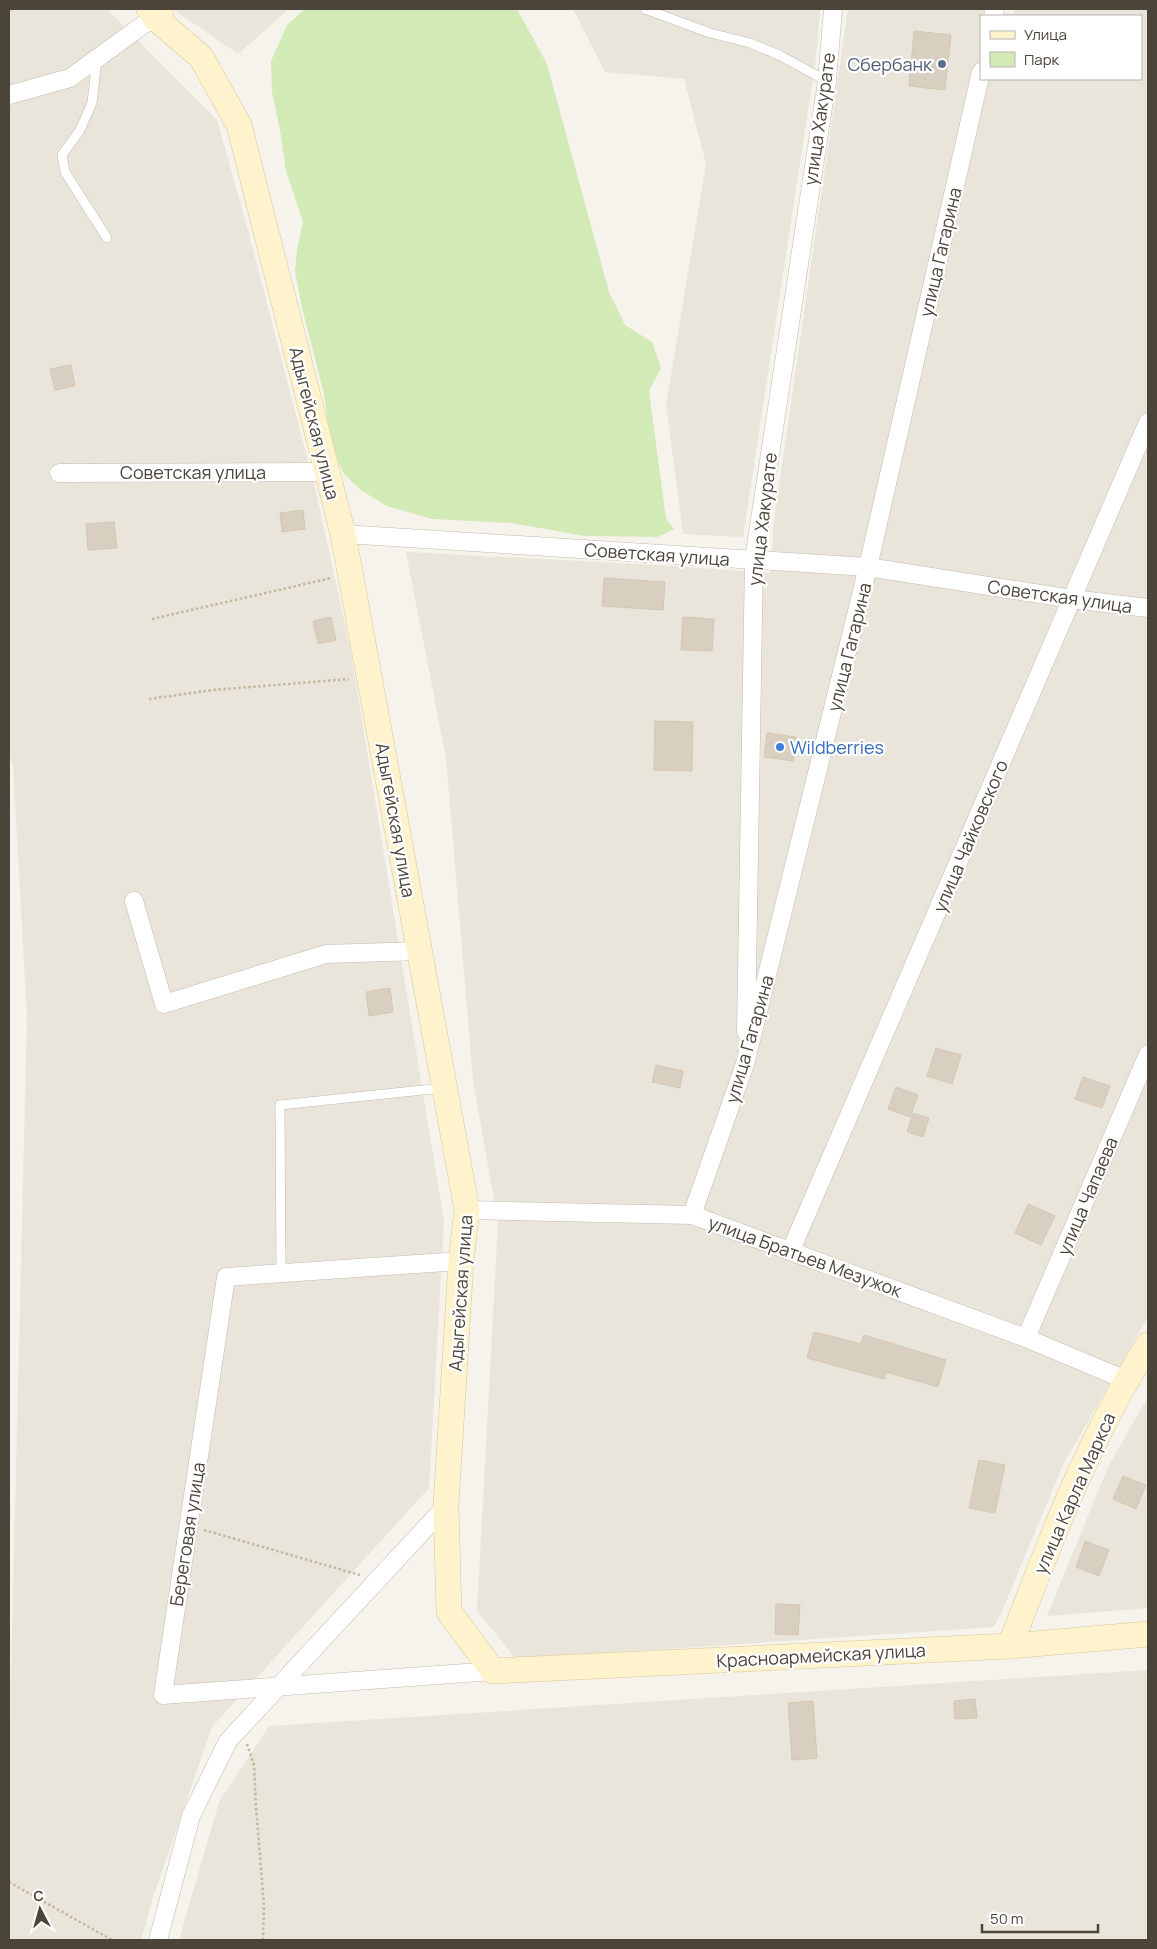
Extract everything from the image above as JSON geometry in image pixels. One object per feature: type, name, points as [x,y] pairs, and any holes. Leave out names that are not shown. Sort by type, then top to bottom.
[{"type":"main road","name":"Адыгейская улица","points":[[158,13],[201,57],[239,125],[344,534],[467,1210],[461,1261],[446,1506],[449,1612],[493,1671]]},
{"type":"main road","name":"улица Карла Маркса","points":[[1010,1646],[1059,1517],[1126,1380],[1148,1345]]},
{"type":"main road","name":"Красноармейская улица","points":[[493,1671],[1010,1646],[1148,1634]]},
{"type":"street","name":"улица Хакурате","points":[[745,1064],[754,560],[826,81],[832,9]]},
{"type":"street","points":[[9,95],[70,78],[158,13]]},
{"type":"street","name":"улица Гагарина","points":[[692,1215],[745,1064],[868,567],[980,76]]},
{"type":"street","name":"улица Чайковского","points":[[790,1250],[1148,422]]},
{"type":"street","name":"Советская улица","points":[[59,473],[328,472]]},
{"type":"street","name":"Советская улица","points":[[344,534],[868,567],[1072,599],[1148,608]]},
{"type":"street","points":[[134,901],[164,1004],[326,954],[420,951]]},
{"type":"street","name":"улица Чапаева","points":[[1026,1338],[1148,1054]]},
{"type":"street","name":"улица Братьев Мезужок","points":[[467,1210],[692,1215],[1026,1338],[1126,1380]]},
{"type":"street","name":"Береговая улица","points":[[461,1261],[226,1277],[162,1695],[493,1671]]},
{"type":"street","points":[[158,1940],[191,1816],[228,1742],[446,1506]]},
{"type":"lane","points":[[645,9],[710,33],[750,43],[779,55],[826,81]]},
{"type":"lane","points":[[97,58],[92,103],[80,130],[62,155],[65,172],[107,238]]},
{"type":"lane","points":[[281,1274],[280,1105],[445,1088]]},
{"type":"path","points":[[152,619],[351,573]]},
{"type":"path","points":[[149,699],[213,690],[370,677]]},
{"type":"path","points":[[188,1528],[217,1533],[377,1580]]},
{"type":"path","points":[[238,1731],[249,1746],[254,1765],[264,1906],[263,1940]]},
{"type":"path","points":[[9,1882],[112,1940]]},
{"type":"shaded area","points":[[9,9],[107,9],[217,120],[246,223],[316,492],[350,647],[444,1221],[429,1488],[212,1727],[153,1897],[141,1940],[9,1940],[9,1756],[27,1016],[13,766],[9,754]]},
{"type":"shaded area","points":[[173,9],[289,9],[238,54]]},
{"type":"shaded area","points":[[573,9],[820,9],[816,58],[743,537],[683,534],[666,405],[706,164],[684,79],[605,72]]},
{"type":"shaded area","points":[[848,9],[975,9],[1013,14],[1015,9],[1148,9],[1148,1317],[1063,1465],[994,1627],[516,1659],[477,1611],[498,1223],[473,1081],[446,758],[406,552],[770,573],[774,520]]},
{"type":"shaded area","points":[[1148,1397],[1148,1608],[1047,1616],[1108,1467]]},
{"type":"shaded area","points":[[1148,1670],[1148,1940],[179,1940],[219,1802],[269,1726]]},
{"type":"green space","points":[[305,9],[517,9],[547,64],[609,292],[625,325],[652,342],[661,368],[649,391],[666,519],[674,529],[657,537],[585,536],[511,523],[432,519],[387,506],[362,491],[344,474],[331,447],[324,394],[302,308],[295,271],[303,222],[286,171],[272,92],[271,61],[287,25]]},
{"type":"building","points":[[914,31],[951,35],[945,90],[909,86]]},
{"type":"building","points":[[71,365],[75,386],[55,390],[50,369]]},
{"type":"building","points":[[303,510],[305,529],[282,532],[280,513]]},
{"type":"building","points":[[114,522],[117,548],[88,550],[86,524]]},
{"type":"building","points":[[604,578],[665,582],[663,610],[602,606]]},
{"type":"building","points":[[331,617],[336,640],[318,644],[313,621]]},
{"type":"building","points":[[683,617],[714,619],[712,651],[681,650]]},
{"type":"building","points":[[655,721],[693,722],[692,771],[654,770]]},
{"type":"building","name":"Wildberries","points":[[767,733],[796,737],[793,761],[764,757]]},
{"type":"building","points":[[390,988],[393,1012],[369,1016],[366,992]]},
{"type":"building","points":[[936,1048],[961,1055],[952,1084],[927,1076]]},
{"type":"building","points":[[656,1065],[683,1071],[680,1088],[652,1082]]},
{"type":"building","points":[[1083,1077],[1110,1086],[1102,1108],[1075,1099]]},
{"type":"building","points":[[896,1087],[918,1095],[910,1117],[888,1109]]},
{"type":"building","points":[[913,1113],[929,1118],[923,1137],[907,1132]]},
{"type":"building","points":[[1028,1204],[1055,1216],[1041,1245],[1015,1233]]},
{"type":"building","points":[[814,1332],[861,1344],[864,1335],[946,1360],[938,1387],[886,1372],[884,1379],[807,1358]]},
{"type":"building","points":[[979,1460],[1005,1465],[995,1513],[969,1508]]},
{"type":"building","points":[[1123,1476],[1146,1485],[1136,1509],[1113,1499]]},
{"type":"building","points":[[1085,1541],[1109,1550],[1099,1576],[1076,1567]]},
{"type":"building","points":[[776,1604],[800,1605],[798,1635],[775,1634]]},
{"type":"building","points":[[975,1699],[977,1718],[955,1719],[954,1701]]},
{"type":"building","points":[[813,1701],[817,1758],[792,1760],[788,1703]]},
{"type":"place","name":"Сбербанк","points":[[942,64]]},
{"type":"place","name":"Wildberries","points":[[780,747]]}]
